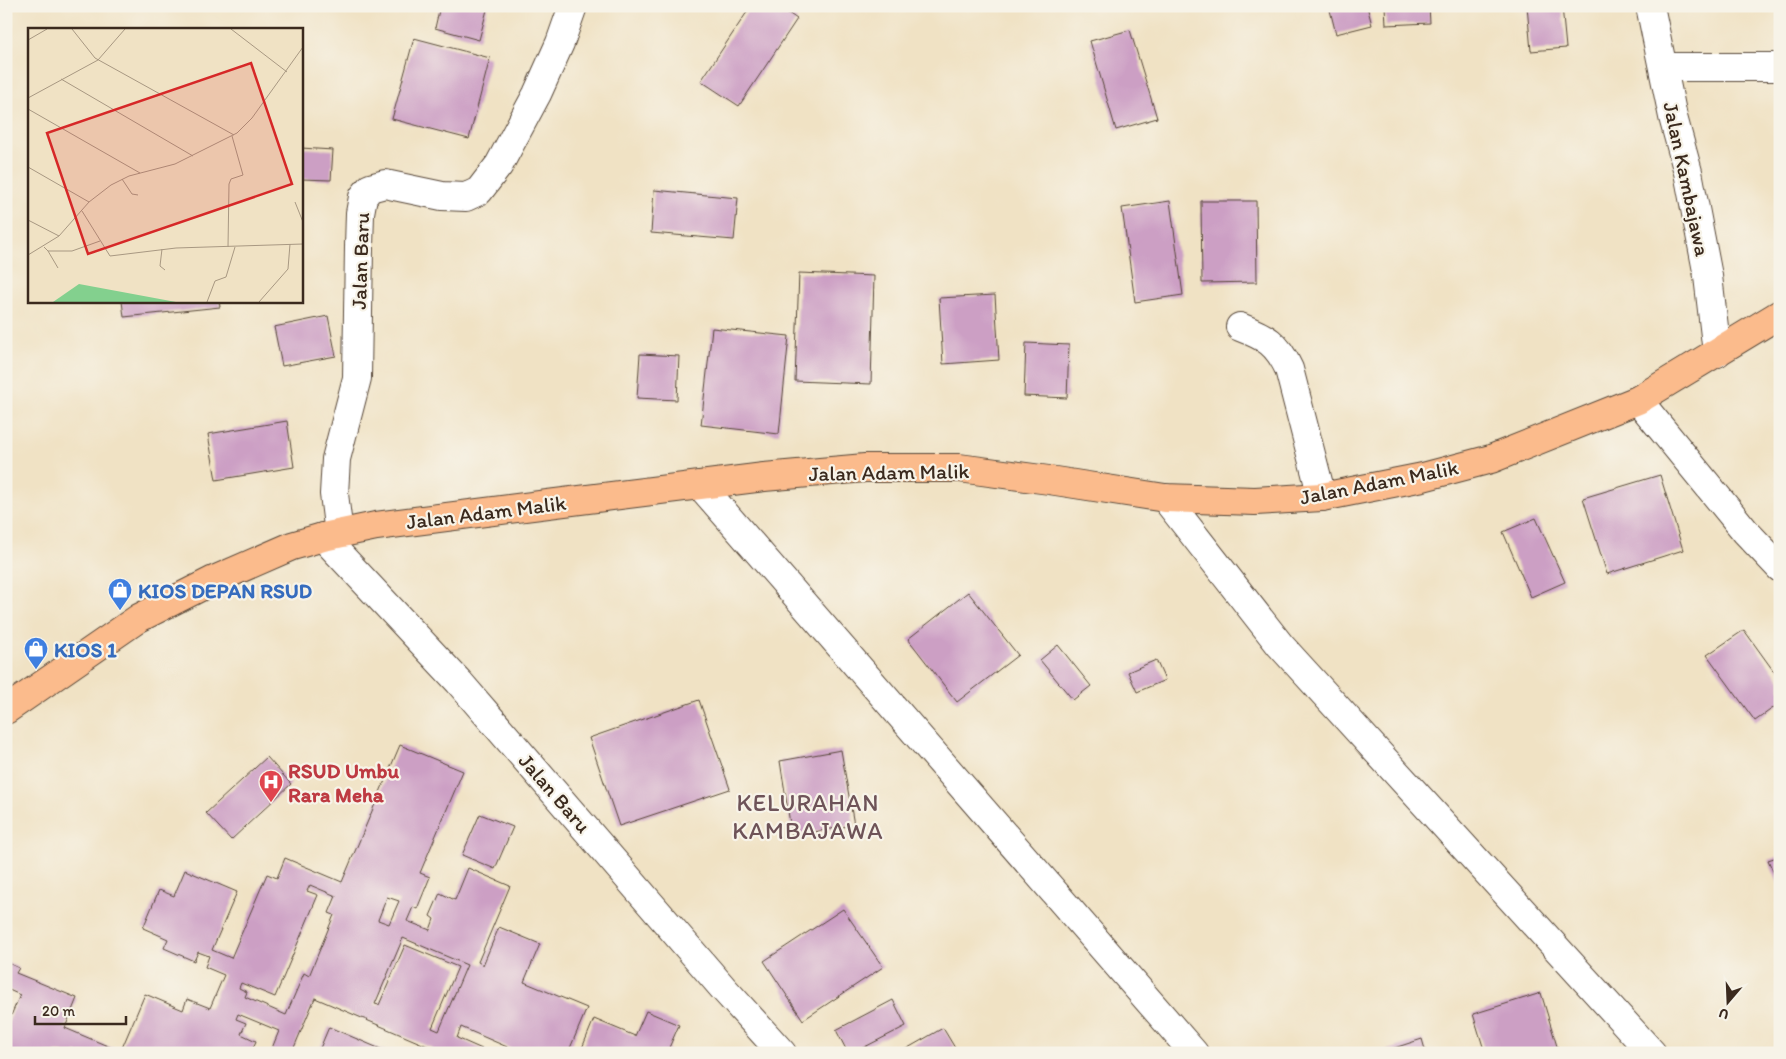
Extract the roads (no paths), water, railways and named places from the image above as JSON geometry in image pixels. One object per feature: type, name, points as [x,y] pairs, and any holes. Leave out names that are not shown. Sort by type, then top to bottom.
[{"type":"highway","name":"Jalan Adam Malik","points":[[6,710],[139,618],[214,580],[292,546],[331,535],[376,526],[700,485],[865,468],[959,468],[1165,498],[1255,502],[1322,497],[1423,477],[1491,458],[1638,400],[1780,314]]},
{"type":"street","name":"Jalan Baru","points":[[573,6],[560,43],[537,94],[499,165],[479,191],[466,197],[442,196],[385,184],[370,188],[363,197],[360,213],[359,247],[358,378],[336,459],[331,535],[723,988],[782,1053]]},
{"type":"street","name":"Jalan Kambajawa","points":[[1650,6],[1673,117],[1688,172],[1708,276],[1717,353]]},
{"type":"street","points":[[1664,67],[1780,67]]},
{"type":"street","points":[[1240,327],[1262,336],[1282,354],[1289,369],[1322,497]]},
{"type":"street","points":[[1638,400],[1746,532],[1780,568]]},
{"type":"street","points":[[700,485],[1194,1053]]},
{"type":"street","points":[[1165,498],[1280,645],[1652,1053]]},
{"type":"place","name":"KIOS DEPAN RSUD","points":[[120,611]]},
{"type":"place","name":"KIOS 1","points":[[36,670]]},
{"type":"place","name":"RSUD Umbu Rara Meha","points":[[271,803]]},
{"type":"district","name":"KELURAHAN KAMBAJAWA","points":[[808,816]]}]
